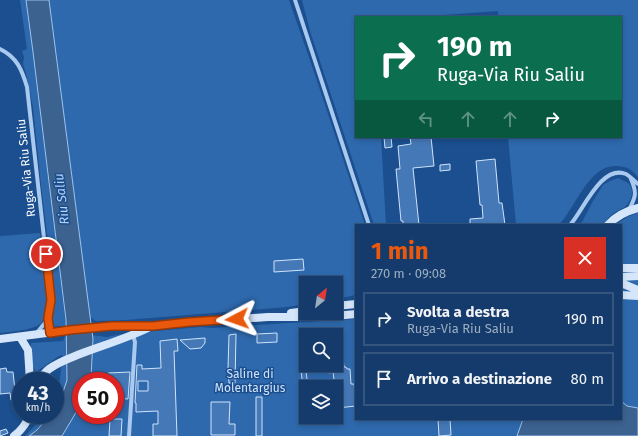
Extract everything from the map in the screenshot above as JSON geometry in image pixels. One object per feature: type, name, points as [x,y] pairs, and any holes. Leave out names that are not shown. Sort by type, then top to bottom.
[{"type":"main road","points":[[609,224],[613,219],[628,211],[638,208]]},
{"type":"main road","points":[[622,268],[638,268]]},
{"type":"main road","points":[[622,277],[638,276]]},
{"type":"main road","points":[[622,283],[638,290]]},
{"type":"main road","points":[[622,295],[638,296]]},
{"type":"main road","points":[[343,305],[355,304]]},
{"type":"main road","points":[[268,317],[299,311]]},
{"type":"main road","points":[[0,339],[112,326],[153,326],[268,317],[324,317],[355,314]]},
{"type":"main road","points":[[46,372],[59,363],[153,326]]},
{"type":"main road","points":[[20,337],[28,350],[29,372]]},
{"type":"main road","points":[[14,436],[25,424]]},
{"type":"street","points":[[295,0],[369,224]]},
{"type":"street","name":"Ruga-Via Riu Saliu","points":[[0,49],[12,57],[19,65],[27,87],[51,300],[48,318],[35,335]]},
{"type":"street","points":[[571,224],[601,181],[608,176],[620,173],[630,177],[638,184]]},
{"type":"street","points":[[628,211],[634,199],[635,192],[630,177]]},
{"type":"street","name":"Ruga-Via Riu Saliu","points":[[48,318],[53,332]]},
{"type":"street","points":[[129,436],[134,342],[133,335]]},
{"type":"green space","points":[[20,0],[26,0],[66,326],[54,326],[52,323],[55,299],[33,107],[23,64],[24,57],[22,51],[27,49]]},
{"type":"green space","points":[[49,0],[289,0],[365,224],[355,224],[355,295],[343,298],[343,276],[299,276],[299,305],[126,320],[96,321],[90,317]]},
{"type":"green space","points":[[302,0],[638,0],[638,177],[626,167],[616,166],[606,168],[598,172],[590,180],[560,224],[516,224],[508,138],[622,138],[622,16],[498,16],[498,11],[430,16],[355,16],[355,138],[381,138],[386,224],[374,224],[310,31]]},
{"type":"green space","points":[[618,178],[629,184],[632,190],[632,196],[627,205],[611,216],[604,224],[579,224],[582,222],[603,185]]},
{"type":"green space","name":"Saline di Molentargius","points":[[638,213],[638,436],[25,436],[36,424],[64,424],[64,372],[61,372],[63,355],[59,356],[36,372],[31,363],[31,343],[63,341],[65,338],[64,337],[84,334],[107,337],[132,332],[201,327],[213,328],[355,319],[355,420],[622,420],[622,224],[617,224],[629,216]]},
{"type":"green space","points":[[40,233],[47,295],[46,309],[43,320],[41,323],[33,327],[0,333],[0,236]]},
{"type":"water","name":"Riu Saliu","points":[[26,0],[49,0],[93,339],[91,372],[72,372],[72,419],[62,436],[29,436],[42,424],[64,424],[64,389],[67,380],[66,320]]},
{"type":"water","points":[[622,402],[627,406],[638,408],[638,436],[517,436],[523,420],[622,420]]},
{"type":"building","points":[[384,138],[391,138],[392,147],[385,148]]},
{"type":"building","points":[[410,138],[431,138],[434,166],[413,168],[419,224],[403,224],[403,221],[401,221],[396,169],[400,169],[398,146],[411,144]]},
{"type":"building","points":[[495,159],[499,203],[502,203],[505,224],[470,224],[470,219],[483,218],[482,205],[480,205],[476,161]]},
{"type":"building","points":[[450,164],[450,170],[440,171],[440,165]]},
{"type":"building","points":[[303,259],[304,270],[274,272],[274,261]]},
{"type":"building","points":[[277,333],[277,342],[257,343],[257,334]]},
{"type":"building","points":[[236,334],[235,383],[229,383],[229,335]]},
{"type":"building","points":[[205,338],[205,343],[201,348],[190,349],[180,340]]},
{"type":"building","points":[[177,339],[178,351],[174,351],[177,436],[153,436],[153,424],[158,424],[158,411],[136,412],[137,365],[142,365],[142,369],[161,368],[160,341]],"holes":[[[138,381],[148,381],[148,391],[138,391]]]},
{"type":"building","points":[[343,358],[344,367],[350,369],[351,384],[354,384],[355,406],[343,407],[343,380],[334,380],[333,372],[343,372]]},
{"type":"building","points":[[6,368],[7,372],[12,372],[12,400],[10,393],[0,394],[0,369]]},
{"type":"building","points":[[124,372],[130,372],[128,399],[124,399]]},
{"type":"building","points":[[301,372],[306,372],[307,380],[302,380]]},
{"type":"building","points":[[256,397],[262,397],[262,436],[256,436]]},
{"type":"building","points":[[211,402],[230,402],[229,424],[235,424],[235,435],[211,435]]},
{"type":"building","points":[[438,420],[450,420],[451,435],[439,436]]},
{"type":"building","points":[[110,424],[122,424],[121,436],[109,436]]},
{"type":"building","points":[[6,429],[8,433],[0,436],[0,431]]},
{"type":"route","points":[[46,254],[51,300],[48,318],[50,333],[112,326],[153,326],[237,319]]}]
